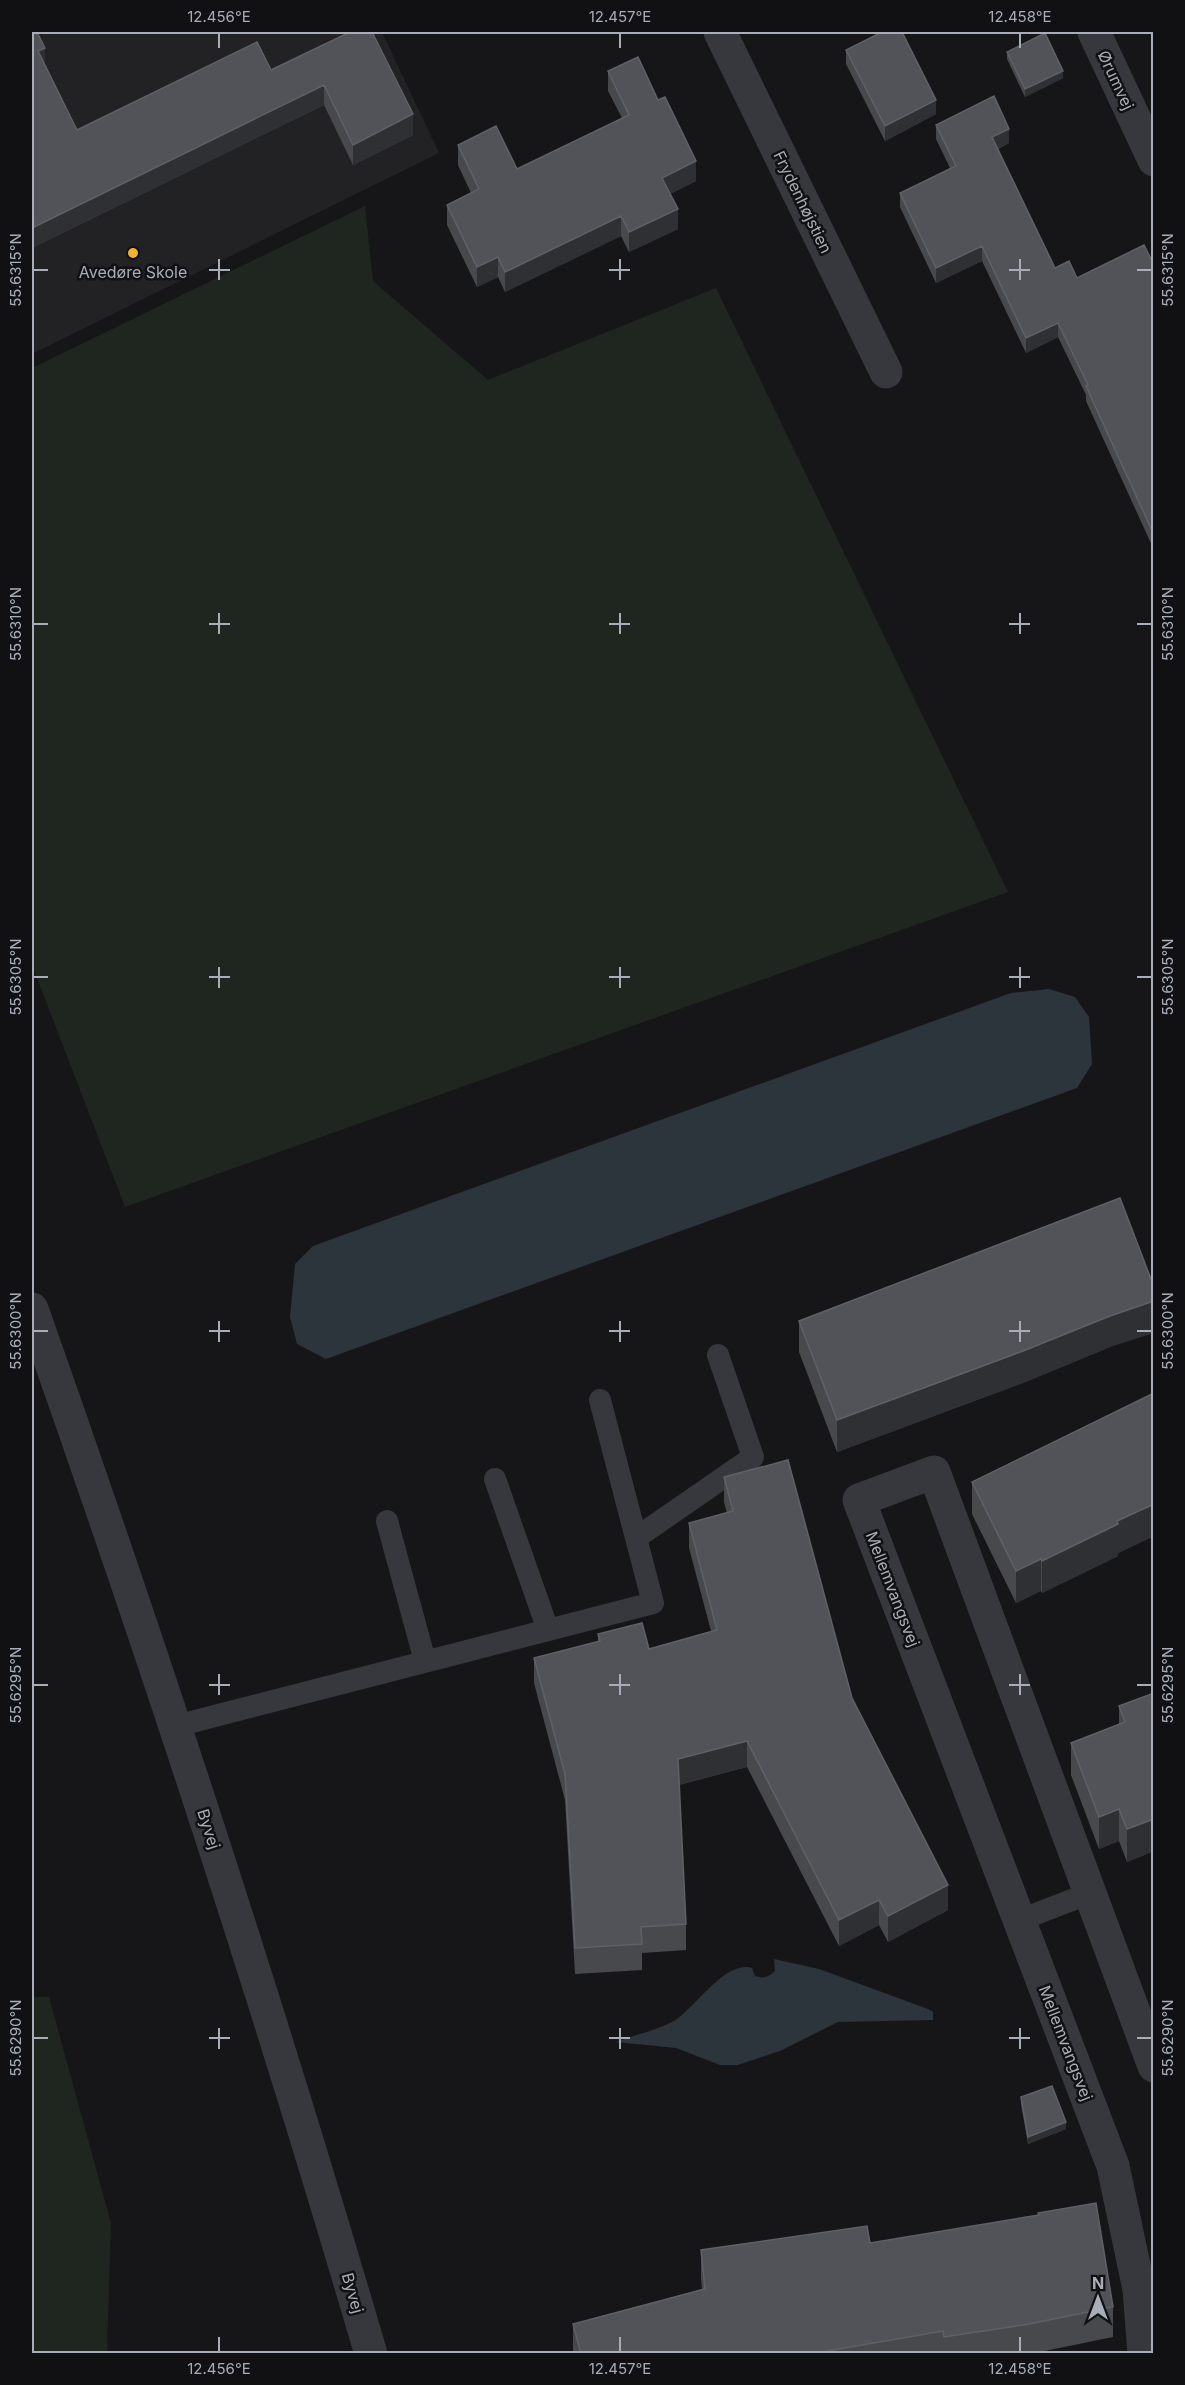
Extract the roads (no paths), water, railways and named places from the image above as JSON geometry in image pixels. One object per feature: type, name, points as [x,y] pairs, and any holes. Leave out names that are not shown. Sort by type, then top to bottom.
[{"type":"street","name":"Frydenhøjstien","points":[[720,32],[886,372]]},
{"type":"street","name":"Ørumvej","points":[[1094,32],[1154,160]]},
{"type":"street","name":"Byvej","points":[[32,1309],[177,1726],[324,2193],[371,2354]]},
{"type":"street","name":"Mellemvangsvej","points":[[1147,2346],[1139,2289],[1113,2166],[859,1500],[934,1472],[1154,2066]]},
{"type":"lane","points":[[636,1538],[753,1457],[718,1355]]},
{"type":"lane","points":[[177,1726],[653,1603],[600,1400]]},
{"type":"lane","points":[[495,1479],[548,1630]]},
{"type":"lane","points":[[387,1521],[425,1661]]},
{"type":"lane","points":[[1020,1920],[1090,1893]]},
{"type":"place","name":"Avedøre Skole","points":[[133,253]]}]
